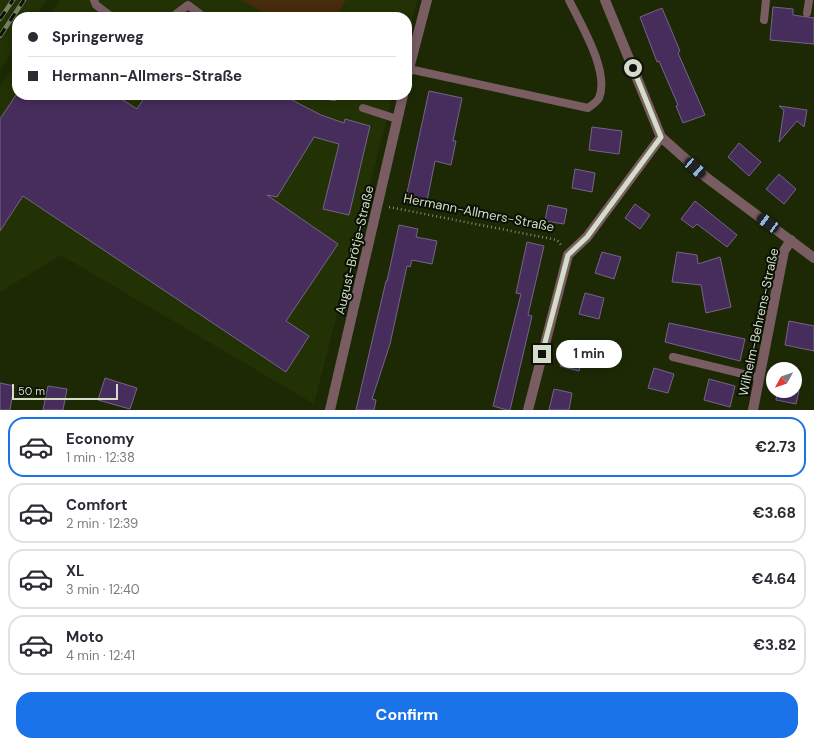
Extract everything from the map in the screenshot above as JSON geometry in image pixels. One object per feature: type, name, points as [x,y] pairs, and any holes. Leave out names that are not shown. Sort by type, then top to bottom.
[{"type":"street","points":[[412,58],[427,0]]},
{"type":"street","points":[[605,0],[661,137],[707,178],[814,258]]},
{"type":"street","name":"August-Brötje-Straße","points":[[330,410],[402,100]]},
{"type":"street","points":[[528,410],[568,255],[587,237],[661,137]]},
{"type":"street","name":"Wilhelm-Behrens-Straße","points":[[753,410],[784,251],[791,240]]},
{"type":"lane","points":[[94,0],[96,5],[105,12]]},
{"type":"lane","points":[[412,74],[588,108],[598,100],[602,87],[597,59],[570,0]]},
{"type":"lane","points":[[764,20],[766,0]]},
{"type":"lane","points":[[808,13],[809,0]]},
{"type":"lane","points":[[179,12],[188,5],[197,12]]},
{"type":"lane","points":[[363,108],[397,119]]},
{"type":"lane","points":[[673,357],[760,378]]},
{"type":"path","name":"Hermann-Allmers-Straße","points":[[378,205],[557,240],[568,255]]},
{"type":"shaded area","points":[[0,0],[47,0],[39,12],[12,12],[12,52],[0,70]]},
{"type":"shaded area","points":[[60,0],[417,0],[412,20],[412,12],[52,12]]},
{"type":"shaded area","points":[[242,0],[346,0],[338,12],[261,12]]},
{"type":"shaded area","points":[[12,69],[12,100],[392,100],[314,404],[61,255],[0,292],[0,86]]},
{"type":"building","points":[[773,7],[793,9],[793,15],[814,18],[814,44],[770,40]]},
{"type":"building","points":[[662,8],[680,51],[678,53],[705,115],[683,123],[676,106],[678,105],[659,61],[657,62],[640,17]]},
{"type":"building","points":[[429,91],[462,98],[453,141],[456,141],[451,165],[435,161],[426,206],[405,202]]},
{"type":"building","points":[[13,100],[123,100],[137,109],[143,100],[292,100],[321,115],[344,123],[345,119],[370,126],[349,215],[323,209],[339,144],[314,137],[277,197],[267,195],[338,244],[286,321],[309,336],[286,372],[23,196],[0,231],[0,119]]},
{"type":"building","points":[[779,106],[807,110],[804,127],[797,121],[779,142],[784,110]]},
{"type":"building","points":[[592,127],[622,131],[619,154],[589,150]]},
{"type":"building","points":[[739,143],[761,162],[749,176],[728,157]]},
{"type":"building","points":[[575,169],[595,173],[592,192],[572,188]]},
{"type":"building","points":[[779,174],[796,189],[784,204],[766,189]]},
{"type":"building","points":[[695,201],[737,235],[727,247],[697,224],[693,228],[681,219]]},
{"type":"building","points":[[635,204],[650,215],[640,229],[625,218]]},
{"type":"building","points":[[548,205],[567,209],[564,224],[545,221]]},
{"type":"building","points":[[399,225],[418,229],[416,237],[437,241],[432,264],[412,260],[410,267],[407,266],[390,344],[372,399],[376,400],[374,410],[356,410],[387,281]]},
{"type":"building","points":[[527,242],[544,246],[528,315],[532,316],[510,410],[507,410],[493,406],[521,294],[516,293]]},
{"type":"building","points":[[602,252],[621,257],[614,279],[595,273]]},
{"type":"building","points":[[677,252],[697,255],[698,264],[720,257],[731,307],[706,313],[701,285],[672,282]]},
{"type":"building","points":[[585,293],[604,298],[599,319],[579,314]]},
{"type":"building","points":[[789,321],[814,326],[814,351],[785,345]]},
{"type":"building","points":[[669,323],[745,339],[740,361],[665,342]]},
{"type":"building","points":[[566,346],[584,351],[579,371],[560,366]]},
{"type":"building","points":[[654,368],[674,374],[668,393],[648,388]]},
{"type":"building","points":[[105,378],[137,388],[130,409],[98,400]]},
{"type":"building","points":[[709,379],[735,386],[730,407],[704,400]]},
{"type":"building","points":[[0,383],[14,386],[10,410],[0,410]]},
{"type":"building","points":[[48,386],[67,389],[63,410],[43,410]]},
{"type":"building","points":[[554,389],[572,393],[569,410],[549,410]]},
{"type":"building","points":[[776,398],[797,398],[796,404],[776,400]]},
{"type":"railway","points":[[0,19],[13,0]]},
{"type":"railway","points":[[16,12],[24,0]]},
{"type":"railway","points":[[0,36],[12,18]]},
{"type":"route","points":[[542,354],[568,255],[587,237],[661,137],[633,68]]}]
